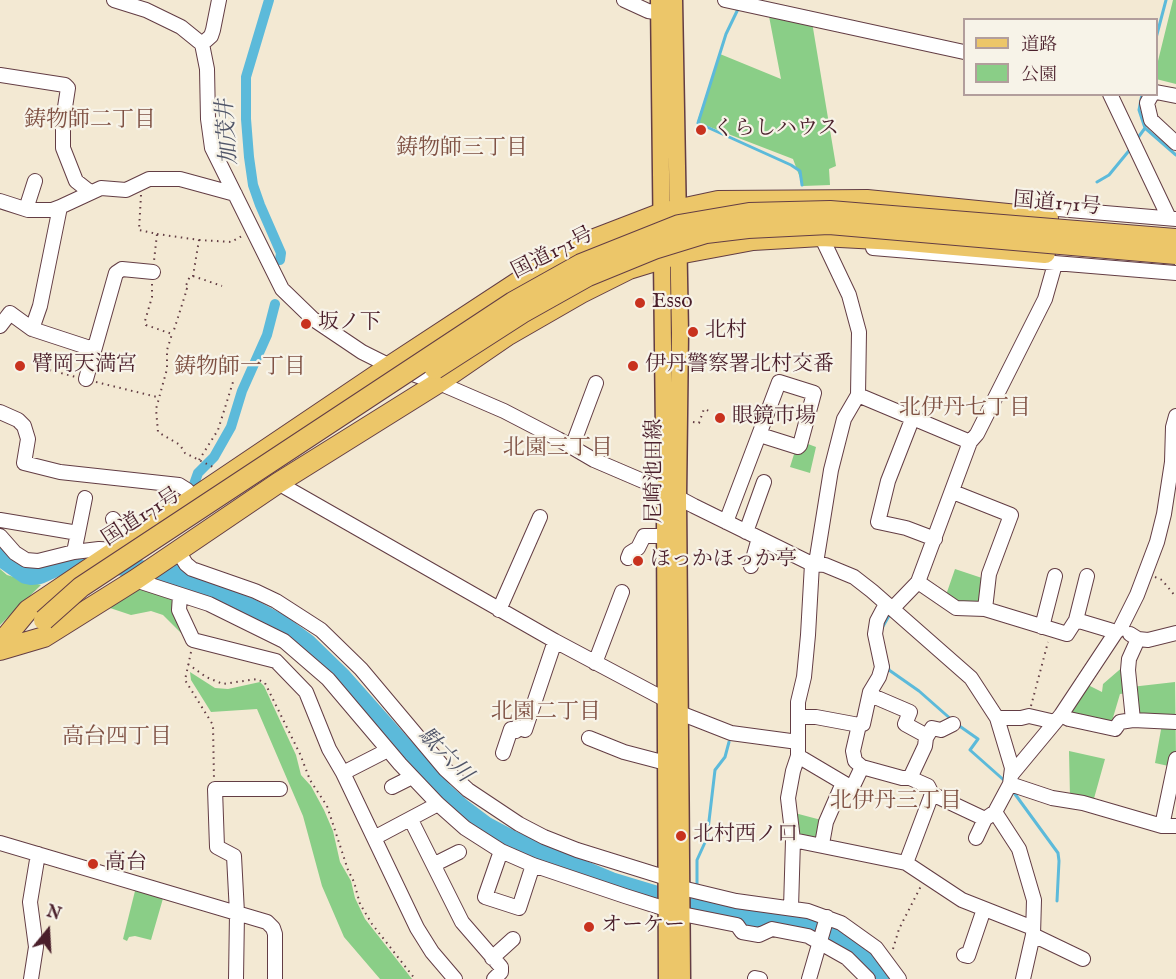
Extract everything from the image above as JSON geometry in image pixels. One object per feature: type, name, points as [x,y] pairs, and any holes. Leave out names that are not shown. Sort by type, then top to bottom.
[{"type":"highway","points":[[0,648],[28,610],[532,273],[597,238],[670,211],[717,201],[867,200],[1048,218],[1170,221]]},
{"type":"highway","name":"国道171号","points":[[44,620],[81,587],[513,302],[581,264],[680,225],[749,213],[830,211],[1176,239]]},
{"type":"highway","name":"国道171号","points":[[0,648],[44,620],[89,597],[522,313],[588,276],[654,249],[716,232],[829,224],[1176,254]]},
{"type":"highway","points":[[0,648],[44,637],[175,553],[278,483],[438,383],[508,335],[581,293],[629,269],[670,256],[753,240],[821,236],[897,240],[1050,258],[1176,263]]},
{"type":"main road","name":"尼崎池田線","points":[[667,7],[670,256],[680,333],[671,494],[665,536],[667,878],[674,912],[682,979]]},
{"type":"main road","name":"尼崎池田線","points":[[667,979],[674,912],[682,888],[680,713],[671,494]]},
{"type":"street","points":[[114,0],[128,2],[181,27],[202,44],[207,69],[212,148],[282,289],[294,302],[334,334],[390,366],[438,383],[504,411],[594,460],[671,494],[812,564],[825,565],[854,577],[971,678],[997,718],[1012,768],[1011,779]]},
{"type":"street","points":[[202,44],[211,36],[219,0]]},
{"type":"street","points":[[624,0],[648,11],[667,7]]},
{"type":"street","points":[[725,0],[963,52]]},
{"type":"street","points":[[0,75],[65,85],[68,88],[63,120],[63,148],[76,182],[90,192]]},
{"type":"street","points":[[1158,92],[1176,96]]},
{"type":"street","points":[[1111,96],[1170,221],[1157,272]]},
{"type":"street","points":[[1151,96],[1147,103],[1151,120],[1176,143]]},
{"type":"street","points":[[0,201],[26,209],[52,210],[101,188],[126,190],[148,179],[180,179],[235,194]]},
{"type":"street","points":[[26,209],[35,181]]},
{"type":"street","points":[[805,201],[867,194],[1170,221]]},
{"type":"street","points":[[32,329],[40,306],[60,207]]},
{"type":"street","points":[[791,908],[793,840],[788,798],[798,749],[798,702],[804,676],[812,564],[817,557],[831,470],[844,419],[858,395],[859,332],[849,295],[821,236]]},
{"type":"street","points":[[1023,979],[1033,932],[1034,900],[1019,849],[990,816],[932,794],[928,786],[910,777],[861,767],[855,761],[853,751],[859,725],[862,724],[870,692],[882,667],[875,634],[878,621],[889,606],[918,582],[970,442],[977,434],[1045,299],[1050,258],[1176,273]]},
{"type":"street","points":[[86,379],[116,273],[122,269],[153,272]]},
{"type":"street","points":[[0,326],[5,307],[32,329],[93,349]]},
{"type":"street","points":[[726,522],[779,382],[814,393],[798,447],[760,435]]},
{"type":"street","points":[[572,447],[595,390]]},
{"type":"street","points":[[858,395],[970,442]]},
{"type":"street","points":[[0,412],[18,420],[24,426],[28,439],[24,463],[60,471],[179,484],[187,490],[190,500]]},
{"type":"street","points":[[976,838],[1011,779],[1058,718],[1118,631],[1146,573],[1164,514],[1176,416]]},
{"type":"street","points":[[913,417],[888,481],[878,522],[906,528],[935,539]]},
{"type":"street","points":[[746,532],[764,482]]},
{"type":"street","points":[[278,483],[499,610],[666,700],[680,713],[731,733],[798,749],[852,788],[861,767]]},
{"type":"street","points":[[953,492],[1011,515],[989,574],[985,609]]},
{"type":"street","points":[[74,552],[85,498]]},
{"type":"street","points":[[499,610],[540,517]]},
{"type":"street","points":[[0,536],[15,553],[26,560],[38,561],[74,552],[120,548],[113,519]]},
{"type":"street","points":[[0,520],[78,532]]},
{"type":"street","points":[[628,558],[630,553],[638,548],[644,536],[665,536]]},
{"type":"street","points":[[751,566],[759,538]]},
{"type":"street","points":[[175,553],[192,569],[276,600],[321,630],[361,669],[446,768],[468,790],[493,808],[544,837],[667,878],[682,888],[735,901],[791,908],[841,922],[876,948],[898,979]]},
{"type":"street","points":[[1047,629],[1055,576]]},
{"type":"street","points":[[918,582],[956,608],[985,609],[1067,634],[1076,620],[1087,576]]},
{"type":"street","points":[[137,578],[231,613],[284,641],[328,679],[388,750],[438,804],[465,828],[501,851],[533,865],[674,912],[737,925],[742,932],[759,935],[772,929],[808,936],[847,958],[868,979]]},
{"type":"street","points":[[595,663],[617,619],[622,592]]},
{"type":"street","points":[[180,595],[179,610],[193,640],[276,661],[306,692],[329,749],[343,773],[417,928],[432,952],[455,979]]},
{"type":"street","points":[[1076,620],[1138,639],[1148,640],[1176,633]]},
{"type":"street","points":[[1133,720],[1128,670],[1129,659],[1138,639]]},
{"type":"street","points":[[503,753],[511,729],[525,730],[555,641]]},
{"type":"street","points":[[870,692],[875,697],[910,712],[905,724],[927,736]]},
{"type":"street","points":[[997,718],[1029,716],[1069,719],[1114,729],[1120,722],[1133,720],[1176,722]]},
{"type":"street","points":[[798,717],[816,717],[859,725]]},
{"type":"street","points":[[910,777],[926,746],[927,736],[932,728],[941,730],[953,724]]},
{"type":"street","points":[[593,742],[666,763]]},
{"type":"street","points":[[343,773],[388,750]]},
{"type":"street","points":[[1011,779],[1052,798],[1083,803],[1169,826],[1176,759]]},
{"type":"street","points":[[392,787],[412,777]]},
{"type":"street","points":[[822,844],[826,822],[843,783]]},
{"type":"street","points":[[236,979],[237,913],[234,856],[217,847],[215,789],[280,789]]},
{"type":"street","points":[[906,862],[932,794]]},
{"type":"street","points":[[374,838],[438,804]]},
{"type":"street","points":[[411,820],[462,922],[501,967],[501,972],[494,979]]},
{"type":"street","points":[[793,840],[906,862],[962,900],[1033,932],[1083,959]]},
{"type":"street","points":[[0,843],[261,920],[273,928],[276,942],[275,979]]},
{"type":"street","points":[[501,851],[485,899],[519,908],[533,865]]},
{"type":"street","points":[[435,864],[459,852]]},
{"type":"street","points":[[31,979],[36,947],[30,902],[38,854]]},
{"type":"street","points":[[967,956],[984,909]]},
{"type":"street","points":[[809,979],[827,917]]},
{"type":"street","points":[[492,958],[513,939]]},
{"type":"path","points":[[141,183],[139,230],[199,240],[231,242],[252,231]]},
{"type":"path","points":[[157,234],[152,297],[145,321],[146,325],[172,334]]},
{"type":"path","points":[[199,240],[193,276],[190,276],[185,288],[187,289],[167,350],[166,369],[155,421],[158,432],[180,445],[185,453],[208,465]]},
{"type":"path","points":[[193,276],[222,286]]},
{"type":"path","points":[[199,460],[218,430],[233,382]]},
{"type":"path","points":[[690,422],[699,423],[704,409],[712,412]]},
{"type":"path","points":[[1146,573],[1162,580],[1176,597]]},
{"type":"path","points":[[1029,716],[1047,629]]},
{"type":"path","points":[[193,640],[185,680],[213,725],[215,789]]},
{"type":"path","points":[[188,664],[223,684],[257,679],[265,683],[300,754],[310,780],[327,806],[360,904],[372,924],[415,979]]},
{"type":"path","points":[[888,963],[899,929],[926,877]]},
{"type":"green space","points":[[1173,0],[1176,0],[1176,84],[1158,80],[1158,61]]},
{"type":"green space","points":[[768,11],[812,22],[836,166],[829,169],[830,185],[803,186],[793,159],[697,122],[720,54],[781,79]]},
{"type":"green space","points":[[804,445],[816,447],[810,473],[790,467],[795,451],[802,453]]},
{"type":"green space","points":[[0,569],[7,575],[41,585],[0,625]]},
{"type":"green space","points":[[955,569],[985,579],[982,601],[977,606],[954,603],[946,595]]},
{"type":"green space","points":[[141,586],[173,597],[191,639],[188,644],[184,636],[163,615],[151,611],[131,615],[110,608]]},
{"type":"green space","points":[[1125,665],[1131,687],[1175,682],[1176,759],[1173,767],[1155,763],[1162,724],[1134,719],[1128,693],[1120,694],[1109,724],[1067,711],[1084,683],[1102,692],[1103,684]]},
{"type":"green space","points":[[190,672],[215,688],[228,689],[260,682],[264,686],[296,755],[301,775],[311,786],[324,810],[333,831],[340,862],[351,881],[355,898],[365,919],[412,979],[380,979],[344,937],[322,886],[303,816],[257,709],[211,712],[191,680]]},
{"type":"green space","points":[[1069,751],[1105,759],[1093,802],[1070,797]]},
{"type":"green space","points":[[791,812],[825,821],[821,840],[795,837]]},
{"type":"green space","points":[[140,888],[164,895],[151,940],[135,936],[129,937],[127,941],[123,939],[135,891]]},
{"type":"waterway","name":"加茂井","points":[[269,0],[246,77],[246,119],[253,185],[281,253],[280,260]]},
{"type":"waterway","points":[[1158,30],[1166,0]]},
{"type":"waterway","points":[[739,7],[726,34],[698,123],[791,165],[800,171],[802,185]]},
{"type":"waterway","points":[[1142,96],[1139,110],[1145,128],[1176,155]]},
{"type":"waterway","points":[[1137,139],[1145,128]]},
{"type":"waterway","points":[[1097,182],[1109,175],[1132,147]]},
{"type":"waterway","name":"加茂井","points":[[192,490],[198,473],[214,457],[231,427],[242,391],[267,335],[275,304]]},
{"type":"waterway","name":"駄六川","points":[[0,556],[31,575],[40,574],[80,556],[179,579],[252,609],[280,624],[306,643],[341,677],[443,792],[485,826],[513,841],[611,882],[707,911],[813,928],[838,937],[863,958],[881,979]]},
{"type":"waterway","name":"加茂井","points":[[177,587],[179,579],[177,571],[180,565]]},
{"type":"waterway","points":[[882,628],[890,614]]},
{"type":"waterway","points":[[888,665],[889,670],[919,691],[953,721]]},
{"type":"waterway","points":[[958,725],[978,739],[970,750],[1006,782]]},
{"type":"waterway","points":[[697,887],[697,860],[707,838],[715,770],[725,757],[729,742]]},
{"type":"waterway","points":[[1012,790],[1058,853],[1057,901]]},
{"type":"waterway","points":[[697,897],[697,908]]},
{"type":"waterway","points":[[795,925],[796,913]]},
{"type":"place","name":"くらしハウス","points":[[701,130]]},
{"type":"place","name":"Esso","points":[[640,303]]},
{"type":"place","name":"坂ノ下","points":[[306,324]]},
{"type":"place","name":"北村","points":[[693,332]]},
{"type":"place","name":"臂岡天満宮","points":[[20,366]]},
{"type":"place","name":"伊丹警察署北村交番","points":[[633,366]]},
{"type":"place","name":"眼鏡市場","points":[[720,418]]},
{"type":"place","name":"ほっかほっか亭","points":[[638,561]]},
{"type":"place","name":"北村西ノ口","points":[[681,836]]},
{"type":"place","name":"高台","points":[[93,864]]},
{"type":"place","name":"オーケー","points":[[589,927]]},
{"type":"district","name":"鋳物師二丁目","points":[[90,121]]},
{"type":"district","name":"鋳物師三丁目","points":[[462,149]]},
{"type":"district","name":"鋳物師一丁目","points":[[240,368]]},
{"type":"district","name":"北伊丹七丁目","points":[[965,409]]},
{"type":"district","name":"北園三丁目","points":[[558,449]]},
{"type":"district","name":"北園二丁目","points":[[546,713]]},
{"type":"district","name":"高台四丁目","points":[[117,738]]},
{"type":"district","name":"北伊丹三丁目","points":[[896,802]]}]
